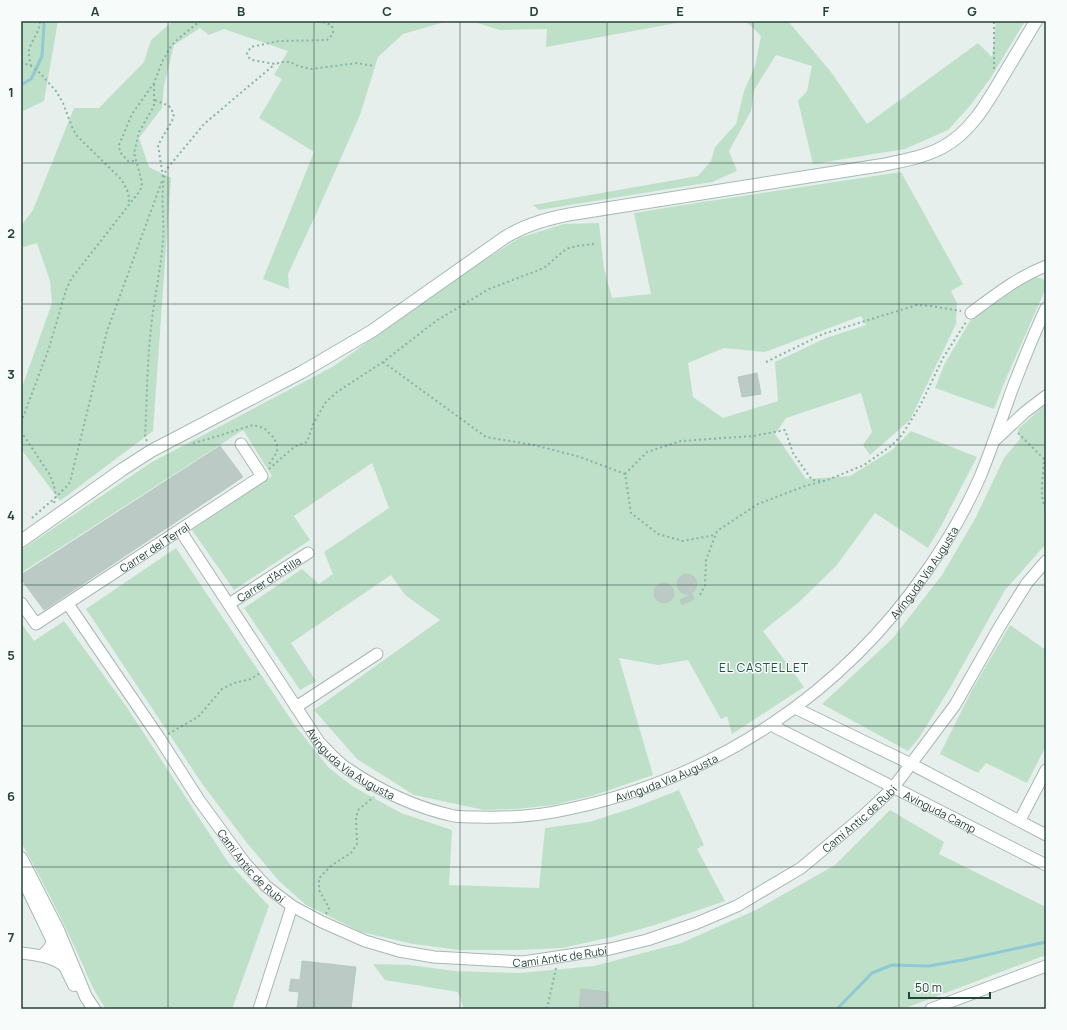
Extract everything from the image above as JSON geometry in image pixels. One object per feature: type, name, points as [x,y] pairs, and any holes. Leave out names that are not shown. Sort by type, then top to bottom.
[{"type":"main road","points":[[21,541],[123,468],[151,451],[339,351],[372,331],[504,238],[521,228],[567,214],[874,166],[924,155],[942,148],[959,136],[972,124],[994,92],[1036,21]]},
{"type":"main road","points":[[21,858],[49,911],[86,996],[94,1009]]},
{"type":"main road","points":[[21,875],[52,942],[87,1009]]},
{"type":"street","points":[[971,313],[1012,283],[1046,266]]},
{"type":"street","name":"Avinguda Via Augusta","points":[[180,530],[319,742],[346,768],[383,790],[417,805],[455,816],[504,818],[547,814],[593,804],[672,777],[724,753],[771,725],[795,708],[849,662],[886,623],[929,568],[959,519],[979,478],[994,441],[1013,386],[1046,308]]},
{"type":"street","points":[[994,441],[1046,396]]},
{"type":"street","name":"Carrer del Terral","points":[[21,603],[36,624],[262,476],[241,444]]},
{"type":"street","name":"Carrer d'Antilla","points":[[228,604],[308,553]]},
{"type":"street","name":"Camí Antic de Rubí","points":[[68,604],[160,739],[199,800],[245,863],[266,886],[292,906],[322,922],[365,941],[398,951],[434,957],[523,962],[610,949],[647,940],[697,923],[737,906],[801,868],[856,822],[893,788],[955,704],[1000,626],[1027,583],[1046,560]]},
{"type":"street","points":[[296,707],[377,654]]},
{"type":"street","points":[[795,708],[911,764],[1046,835]]},
{"type":"street","name":"Avinguda Camp","points":[[771,725],[1046,865]]},
{"type":"street","points":[[1020,820],[1046,770]]},
{"type":"street","points":[[258,1009],[292,906]]},
{"type":"street","points":[[42,956],[48,950],[52,942],[54,932],[49,911]]},
{"type":"street","points":[[21,953],[42,956],[55,960],[64,966]]},
{"type":"street","points":[[931,1009],[1046,966]]},
{"type":"path","points":[[31,66],[29,50],[40,26],[40,21]]},
{"type":"path","points":[[135,161],[128,161],[124,158],[120,152],[119,145],[132,114],[154,83],[162,62],[172,46],[178,39],[200,21]]},
{"type":"path","points":[[275,64],[252,60],[248,57],[247,53],[251,47],[279,41],[327,40],[333,34],[331,25],[313,21]]},
{"type":"path","points":[[994,21],[994,92]]},
{"type":"path","points":[[21,62],[31,66],[40,73],[56,91],[63,103],[77,136],[123,182],[130,200],[128,206]]},
{"type":"path","points":[[27,523],[64,490],[70,482],[107,331],[166,170],[204,124],[275,64],[290,62],[298,66],[312,69],[357,63],[374,66]]},
{"type":"path","points":[[56,496],[50,475],[22,434],[22,420],[49,348],[68,285],[77,270],[91,255],[140,192],[142,186],[141,178],[134,153],[136,138],[152,111],[155,100],[154,83]]},
{"type":"path","points":[[151,451],[145,437],[150,328],[163,241],[164,178],[158,145],[172,121],[174,114],[169,106],[155,100]]},
{"type":"path","points":[[307,442],[314,422],[326,402],[337,392],[383,362],[436,321],[489,289],[544,268],[566,249],[594,244]]},
{"type":"path","points":[[700,595],[706,585],[706,560],[717,531],[758,504],[805,486],[825,481],[864,465],[891,446],[902,435],[920,406],[943,358],[971,313],[916,305],[823,334],[766,362]]},
{"type":"path","points":[[383,362],[486,437],[534,445],[580,457],[625,474]]},
{"type":"path","points":[[1011,425],[1044,459],[1042,496],[1043,503],[1046,508]]},
{"type":"path","points":[[625,474],[647,452],[681,441],[753,436],[785,430],[793,453],[812,480],[825,481]]},
{"type":"path","points":[[625,474],[631,513],[658,534],[683,541],[715,535]]},
{"type":"path","points":[[160,739],[198,717],[222,689],[234,683],[251,679],[270,666]]},
{"type":"path","points":[[322,922],[329,908],[319,890],[318,878],[332,865],[351,853],[357,844],[356,817],[359,809],[383,790]]},
{"type":"path","points":[[547,1009],[558,957]]},
{"type":"green space","points":[[21,21],[58,21],[44,101],[21,112]]},
{"type":"green space","points":[[173,21],[448,21],[403,34],[378,57],[360,115],[288,274],[289,289],[263,279],[314,152],[259,118],[282,79],[274,75],[288,51],[224,29],[209,35],[200,28],[174,45],[164,86],[162,108],[139,138],[149,167],[171,178],[153,431],[60,501],[21,449],[21,390],[52,303],[50,281],[37,243],[21,248],[21,226],[33,210],[74,108],[99,108],[144,62],[151,40]]},
{"type":"green space","points":[[471,21],[684,21],[546,47],[547,29],[500,30]]},
{"type":"green space","points":[[746,21],[788,21],[831,72],[867,124],[978,43],[992,57],[996,21],[1025,21],[990,79],[969,107],[948,130],[905,149],[813,164],[798,101],[807,91],[812,66],[776,55],[754,90],[751,111],[729,151],[737,171],[712,182],[539,210],[533,205],[698,176],[711,161],[715,147],[736,124],[744,91],[755,66],[761,36]]},
{"type":"green space","points":[[901,172],[963,284],[951,291],[957,303],[957,322],[910,420],[870,455],[863,445],[872,432],[861,393],[786,418],[775,434],[806,479],[850,476],[892,450],[911,431],[977,457],[928,548],[875,513],[836,566],[798,603],[763,631],[804,687],[732,734],[727,716],[721,719],[688,660],[658,665],[619,658],[653,775],[592,796],[553,805],[517,809],[484,810],[414,795],[357,759],[314,710],[440,620],[405,595],[391,575],[291,643],[316,681],[300,690],[244,608],[302,569],[319,584],[333,574],[324,552],[389,508],[372,463],[294,516],[310,540],[234,590],[192,530],[272,476],[243,430],[21,573],[21,550],[152,462],[334,366],[463,274],[519,238],[564,224],[599,223],[604,269],[612,298],[651,294],[634,213]],"holes":[[[861,316],[866,325],[826,338],[775,362],[778,401],[723,418],[693,397],[688,363],[724,348],[765,352]]]},
{"type":"green space","points":[[1037,277],[1045,280],[1046,288],[994,409],[935,388],[945,363],[970,321],[1018,285]]},
{"type":"green space","points":[[1046,404],[1046,544],[1005,590],[950,688],[919,738],[908,751],[822,704],[893,638],[942,575],[976,517],[1004,458],[1020,439],[1018,429]]},
{"type":"green space","points":[[176,548],[294,724],[328,767],[352,786],[401,813],[452,830],[449,885],[539,888],[545,828],[589,822],[633,808],[679,790],[704,845],[697,849],[725,901],[655,925],[612,937],[562,948],[520,950],[460,950],[413,944],[361,932],[306,905],[279,881],[247,843],[203,785],[86,609]]},
{"type":"green space","points":[[64,621],[126,706],[228,862],[269,906],[232,1009],[106,1009],[93,989],[71,938],[21,842],[21,623],[34,641]]},
{"type":"green space","points":[[1010,625],[1046,650],[1046,746],[1027,783],[986,763],[978,773],[940,754],[972,690]]},
{"type":"green space","points":[[890,810],[944,842],[939,854],[1046,907],[1046,955],[903,1009],[464,1009],[458,992],[385,980],[373,964],[410,965],[454,971],[519,973],[594,966],[681,943],[756,910],[835,865]]},
{"type":"building","points":[[757,373],[761,394],[742,397],[738,377]]},
{"type":"building","points":[[220,446],[243,477],[44,610],[21,579],[21,575]]},
{"type":"building","points":[[687,574],[694,577],[697,584],[694,591],[687,594],[680,591],[677,584],[680,577]]},
{"type":"building","points":[[664,583],[671,586],[674,593],[671,600],[664,603],[657,600],[654,593],[657,586]]},
{"type":"building","points":[[692,594],[694,599],[682,605],[680,600]]},
{"type":"building","points":[[302,961],[356,967],[351,1009],[297,1009],[299,992],[289,991],[291,979],[300,980]]},
{"type":"building","points":[[581,989],[609,992],[608,1009],[579,1009]]},
{"type":"waterway","points":[[36,69],[42,56],[43,21]]},
{"type":"waterway","points":[[21,85],[31,79],[35,71]]},
{"type":"waterway","points":[[837,1009],[872,973],[892,965],[929,966],[1046,942]]},
{"type":"district","name":"EL CASTELLET","points":[[764,667]]}]
